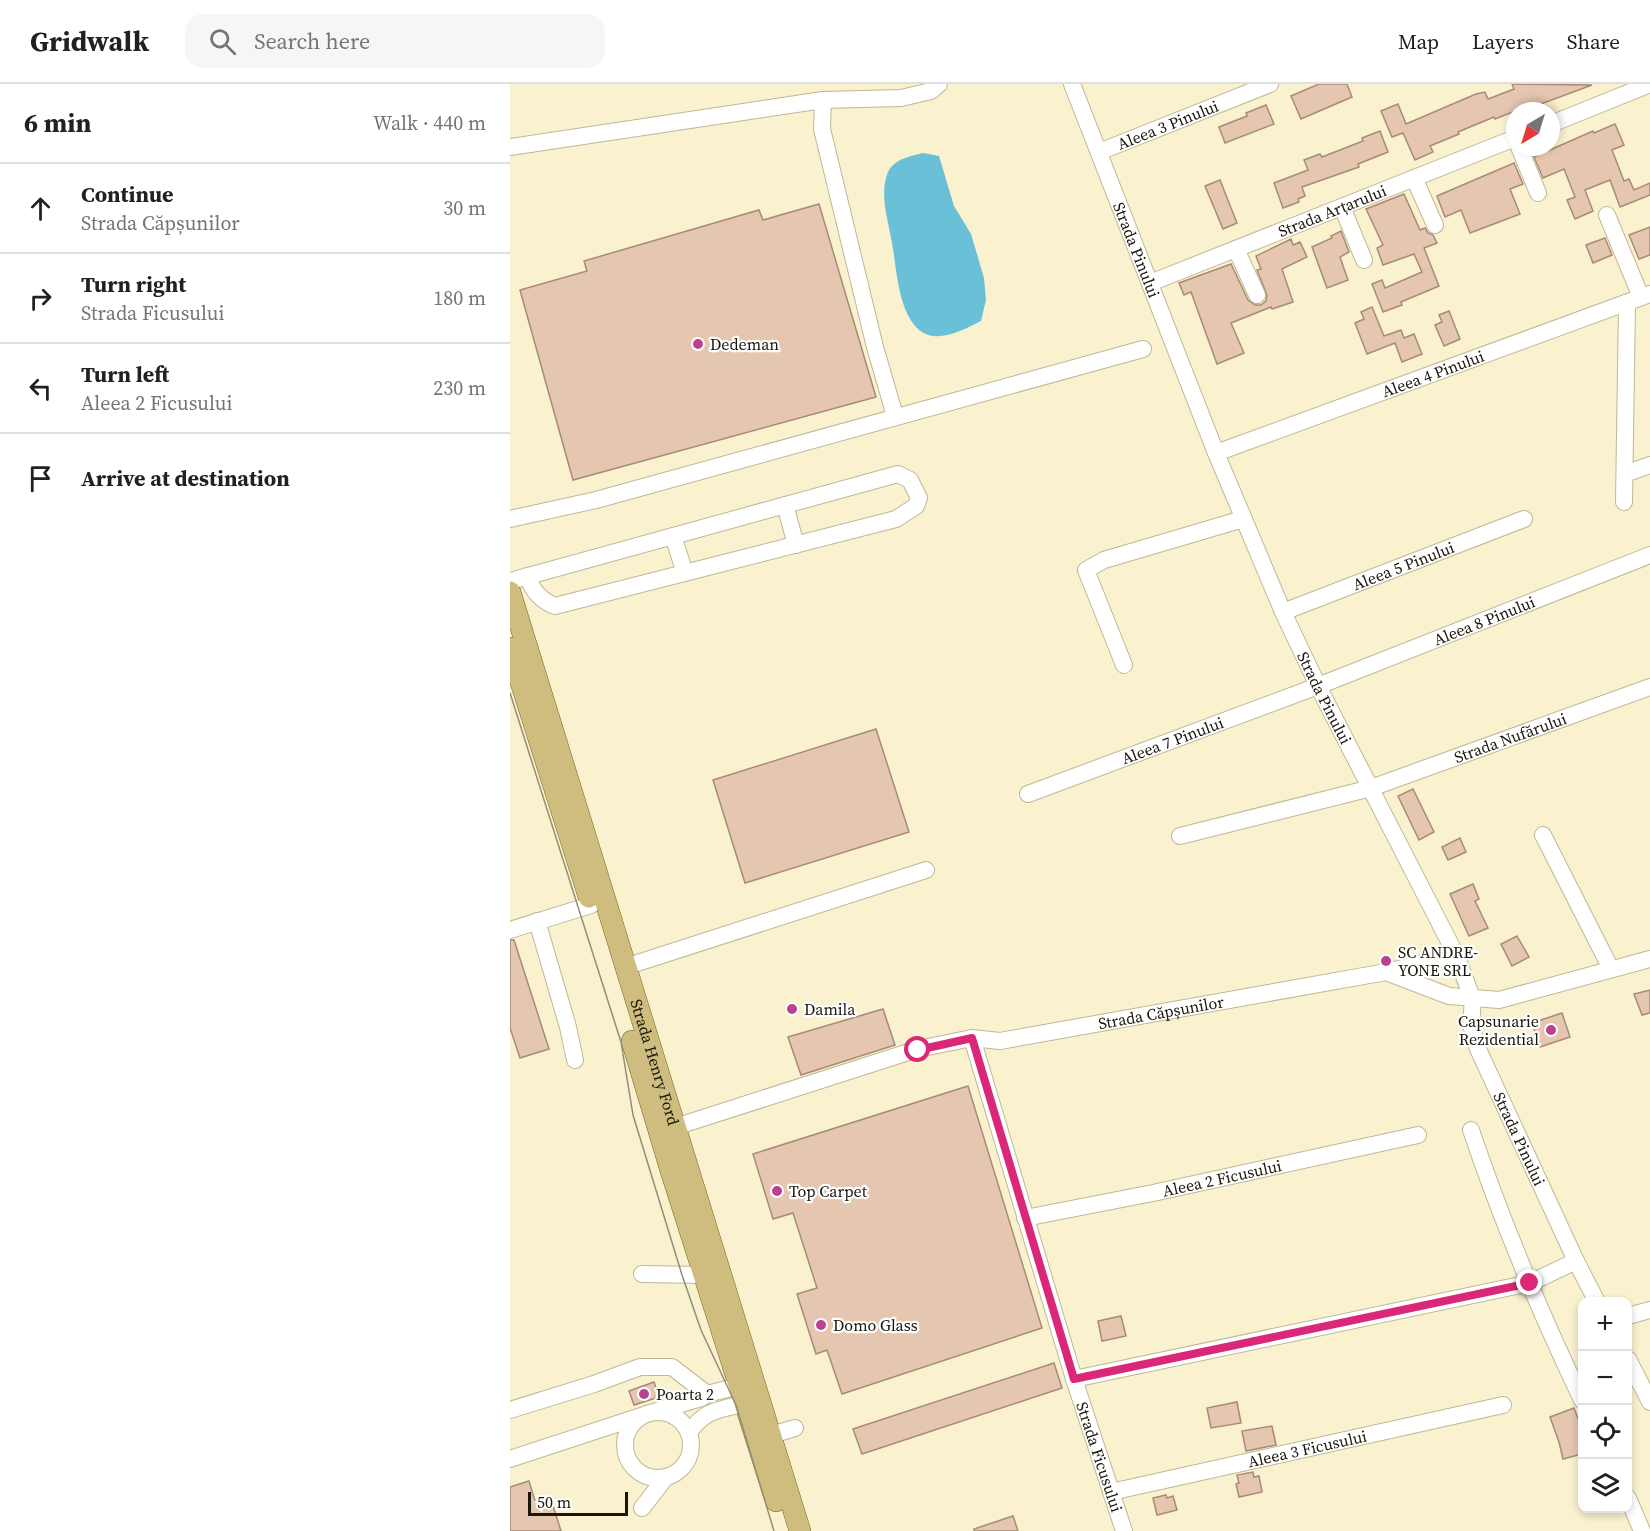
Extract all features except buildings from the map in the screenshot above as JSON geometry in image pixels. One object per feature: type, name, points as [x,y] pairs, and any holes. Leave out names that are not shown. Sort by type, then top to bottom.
[{"type":"main road","name":"Strada Henry Ford","points":[[510,592],[800,1531]]},
{"type":"main road","name":"Strada Henry Ford","points":[[510,648],[785,1531]]},
{"type":"street","points":[[510,146],[823,100],[901,98],[931,91],[939,84]]},
{"type":"street","name":"Strada Pinului","points":[[1072,84],[1216,453],[1283,612],[1318,686],[1456,955],[1473,1000],[1471,1025],[1478,1049],[1594,1297]]},
{"type":"street","name":"Aleea 3 Pinului","points":[[1099,152],[1270,84]]},
{"type":"street","points":[[1560,120],[1650,84]]},
{"type":"street","points":[[823,100],[822,129],[894,416]]},
{"type":"street","name":"Strada Arțarului","points":[[1150,283],[1506,142]]},
{"type":"street","points":[[1523,156],[1538,193]]},
{"type":"street","points":[[1414,178],[1435,225]]},
{"type":"street","points":[[1342,207],[1364,260]]},
{"type":"street","points":[[1607,215],[1639,298],[1624,502]]},
{"type":"street","points":[[1236,249],[1257,295]]},
{"type":"street","name":"Aleea 4 Pinului","points":[[1216,453],[1639,298]]},
{"type":"street","points":[[510,519],[596,500],[1143,349]]},
{"type":"street","points":[[1625,474],[1650,465]]},
{"type":"street","points":[[510,581],[527,576],[898,474],[910,480],[919,498],[916,506],[896,519],[555,606],[532,590],[527,576]]},
{"type":"street","points":[[785,505],[796,545]]},
{"type":"street","points":[[1124,665],[1086,570],[1104,560],[1243,519]]},
{"type":"street","name":"Aleea 5 Pinului","points":[[1283,612],[1524,519]]},
{"type":"street","points":[[674,536],[685,573]]},
{"type":"street","name":"Aleea 8 Pinului","points":[[1318,686],[1650,555]]},
{"type":"street","name":"Aleea 7 Pinului","points":[[1028,794],[1318,686]]},
{"type":"street","name":"Strada Nufărului","points":[[1180,836],[1371,788],[1650,687]]},
{"type":"street","points":[[1543,835],[1611,969]]},
{"type":"street","points":[[625,967],[926,870]]},
{"type":"street","points":[[510,930],[591,905]]},
{"type":"street","points":[[537,921],[568,1027],[575,1060]]},
{"type":"street","name":"Strada Căpșunilor","points":[[675,1127],[918,1050],[972,1038],[1000,1041],[1386,972],[1456,955]]},
{"type":"street","points":[[1386,972],[1449,996],[1473,1000],[1499,1000],[1650,959]]},
{"type":"street","name":"Strada Ficusului","points":[[972,1038],[1074,1379],[1125,1531]]},
{"type":"street","points":[[1471,1130],[1489,1185],[1578,1391]]},
{"type":"street","name":"Aleea 2 Ficusului","points":[[1025,1218],[1153,1193],[1418,1135]]},
{"type":"street","points":[[1074,1379],[1530,1283],[1576,1261]]},
{"type":"street","points":[[642,1274],[704,1275]]},
{"type":"street","points":[[1632,1315],[1650,1310]]},
{"type":"street","points":[[510,1410],[640,1368],[672,1366],[704,1396]]},
{"type":"street","points":[[1632,1367],[1650,1402]]},
{"type":"street","points":[[510,1458],[704,1396],[742,1394]]},
{"type":"street","points":[[689,1432],[700,1418],[742,1394]]},
{"type":"street","name":"Aleea 3 Ficusului","points":[[1111,1492],[1503,1405]]},
{"type":"street","points":[[618,1469],[625,1442],[630,1427],[648,1414],[673,1415],[681,1421],[689,1432],[691,1449],[689,1458],[676,1473],[656,1478],[645,1476],[636,1470],[626,1452],[625,1442]]},
{"type":"street","points":[[771,1435],[795,1428]]},
{"type":"street","points":[[642,1508],[666,1477]]},
{"type":"street","points":[[1632,1507],[1642,1531]]},
{"type":"water","points":[[923,153],[939,156],[954,206],[971,234],[984,278],[986,300],[981,321],[958,332],[939,336],[922,332],[913,324],[907,313],[899,286],[884,201],[885,181],[894,164]]},
{"type":"tram line","points":[[510,693],[621,1042],[633,1115],[682,1275],[701,1330],[736,1405],[774,1531]]},
{"type":"place","name":"Dedeman","points":[[698,344]]},
{"type":"place","name":"SC ANDRE- YONE SRL","points":[[1386,961]]},
{"type":"place","name":"Damila","points":[[792,1009]]},
{"type":"place","name":"Capsunarie Rezidential","points":[[1551,1030]]},
{"type":"place","name":"Top Carpet","points":[[777,1191]]},
{"type":"place","name":"Domo Glass","points":[[821,1325]]},
{"type":"place","name":"Poarta 2","points":[[644,1394]]},
{"type":"route","points":[[918,1050],[972,1038],[1074,1379],[1530,1283]]}]
